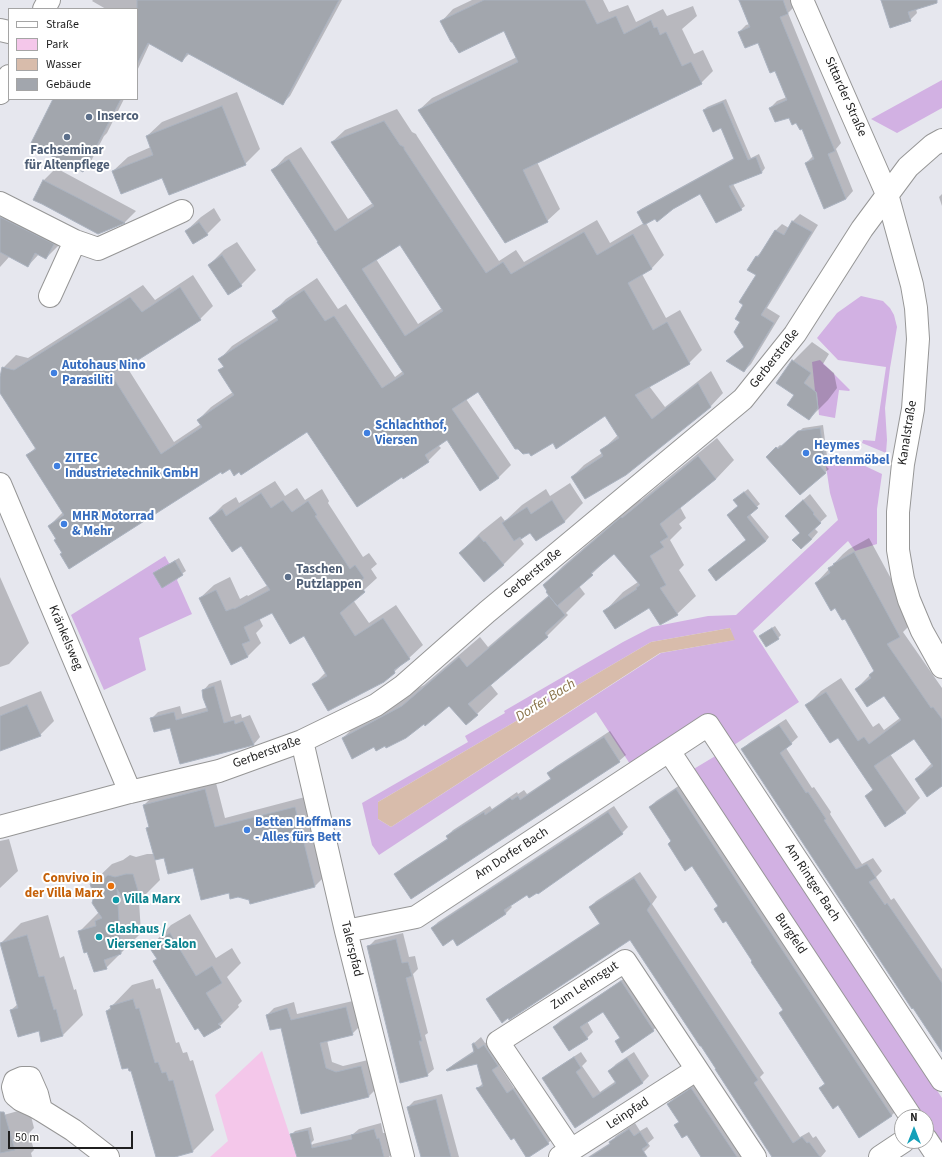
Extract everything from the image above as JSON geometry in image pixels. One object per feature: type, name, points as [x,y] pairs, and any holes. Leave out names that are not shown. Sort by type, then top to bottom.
[{"type":"street","name":"Sittarder Straße","points":[[802,0],[887,194]]},
{"type":"street","points":[[0,93],[8,78]]},
{"type":"street","name":"Gerberstraße","points":[[0,827],[219,770],[302,741],[376,705],[403,686],[487,612],[743,399],[795,334],[862,229],[908,166],[933,145],[942,140]]},
{"type":"street","name":"Kanalstraße","points":[[887,194],[912,285],[916,308],[918,339],[913,409],[903,464],[898,512],[898,550],[909,600],[922,631],[942,667]]},
{"type":"street","points":[[0,203],[75,241],[98,249],[182,211]]},
{"type":"street","points":[[50,296],[75,241]]},
{"type":"street","name":"Kränkelsweg","points":[[0,484],[130,792]]},
{"type":"street","name":"Am Rintger Bach","points":[[668,751],[708,725],[942,1080]]},
{"type":"street","name":"Talerspfad","points":[[302,741],[346,931],[403,1157]]},
{"type":"street","name":"Am Dorfer Bach","points":[[346,931],[416,917],[668,751]]},
{"type":"street","name":"Burgfeld","points":[[668,751],[906,1109]]},
{"type":"street","name":"Zum Lehnsgut","points":[[565,1154],[498,1042],[625,961],[755,1157]]},
{"type":"street","name":"Leinpfad","points":[[565,1154],[696,1070]]},
{"type":"street","points":[[41,1110],[73,1130],[108,1157]]},
{"type":"street","points":[[880,1157],[894,1148]]},
{"type":"shaded area","points":[[942,80],[942,108],[897,133],[871,119]]},
{"type":"shaded area","points":[[861,296],[883,301],[894,315],[897,327],[885,408],[887,440],[886,453],[862,443],[863,440],[875,441],[886,367],[838,360],[817,338],[837,313]]},
{"type":"shaded area","points":[[820,360],[850,390],[839,390],[835,418],[819,415],[812,362]]},
{"type":"shaded area","points":[[825,460],[863,465],[882,474],[877,509],[877,544],[855,551],[848,541],[753,631],[799,702],[731,747],[708,713],[630,764],[596,712],[379,855],[372,845],[362,803],[468,742],[465,736],[505,713],[504,711],[623,642],[652,627],[708,616],[736,615],[838,520],[830,493]],"holes":[[[730,628],[734,640],[661,653],[391,827],[378,819],[378,802],[651,642]]]},
{"type":"shaded area","points":[[165,556],[178,579],[177,580],[192,614],[139,638],[146,670],[104,690],[71,615]]},
{"type":"shaded area","points":[[717,755],[942,1098],[942,1144],[934,1132],[934,1109],[919,1109],[692,770]]},
{"type":"green space","points":[[262,1051],[297,1157],[210,1157],[228,1141],[215,1095]]},
{"type":"water","points":[[730,628],[735,640],[660,653],[391,827],[378,819],[378,802],[651,642]]},
{"type":"building","points":[[137,0],[339,0],[283,105],[187,53],[182,62],[148,43],[138,62]]},
{"type":"building","points":[[484,0],[585,0],[597,24],[616,16],[624,34],[651,20],[654,28],[657,27],[660,35],[666,32],[682,66],[691,62],[702,84],[523,170],[548,222],[505,243],[418,110],[518,62],[504,31],[459,53],[451,42],[440,21]]},
{"type":"building","points":[[739,0],[783,0],[788,14],[780,17],[835,151],[828,154],[846,199],[824,209],[805,163],[814,159],[802,129],[800,130],[796,123],[792,125],[789,118],[775,122],[769,108],[787,100],[775,71],[770,73],[758,43],[745,48],[738,32],[750,27]]},
{"type":"building","points":[[881,0],[937,0],[937,3],[908,12],[911,21],[890,28]]},
{"type":"building","points":[[52,100],[120,100],[83,172],[30,145]]},
{"type":"building","points":[[723,102],[748,160],[756,157],[762,173],[729,186],[742,210],[716,223],[700,194],[673,209],[657,222],[655,219],[644,225],[637,212],[734,159],[721,128],[713,132],[703,110]]},
{"type":"building","points":[[222,106],[246,165],[169,195],[162,178],[121,194],[112,171],[153,155],[146,136]]},
{"type":"building","points":[[384,121],[400,145],[404,147],[486,273],[503,262],[511,274],[584,232],[597,255],[633,234],[652,269],[628,283],[653,330],[667,322],[690,364],[635,395],[652,419],[698,383],[711,407],[626,475],[585,499],[571,477],[603,456],[600,450],[619,438],[605,416],[556,449],[553,443],[531,456],[529,453],[523,454],[518,449],[515,449],[478,392],[452,409],[499,478],[480,491],[447,440],[425,455],[429,462],[403,479],[402,477],[357,507],[307,432],[241,475],[239,472],[234,476],[230,469],[222,474],[221,472],[69,569],[60,554],[62,553],[54,540],[56,539],[48,526],[64,515],[26,455],[36,449],[0,393],[0,377],[2,367],[14,370],[130,297],[142,312],[180,287],[201,320],[138,360],[136,358],[111,374],[161,454],[202,427],[197,420],[234,395],[218,370],[224,367],[218,359],[278,320],[272,311],[304,290],[325,321],[334,316],[382,388],[404,374],[271,170],[289,159],[335,231],[374,206],[331,142]],"holes":[[[400,245],[443,311],[405,336],[362,269]]]},
{"type":"building","points":[[43,180],[125,223],[98,234],[33,200]]},
{"type":"building","points":[[0,217],[54,244],[46,259],[35,253],[28,267],[0,252]]},
{"type":"building","points":[[792,221],[812,232],[761,315],[774,323],[744,372],[726,361],[744,347],[734,332],[740,322],[735,319],[743,305],[739,302],[756,275],[747,270],[756,256],[758,257],[775,230],[784,235]]},
{"type":"building","points":[[199,222],[208,235],[193,244],[185,231]]},
{"type":"building","points":[[222,255],[242,286],[228,295],[208,265]]},
{"type":"building","points":[[792,360],[811,373],[804,383],[816,392],[818,408],[809,420],[787,405],[794,395],[776,383]]},
{"type":"building","points":[[820,428],[825,461],[820,466],[826,473],[800,495],[766,457],[776,447],[778,449],[798,431]]},
{"type":"building","points":[[698,456],[716,479],[660,524],[668,537],[660,542],[664,547],[650,556],[666,585],[660,588],[678,615],[660,625],[649,608],[615,629],[603,611],[637,589],[636,588],[640,585],[614,554],[591,573],[593,575],[557,606],[546,592],[547,591],[543,585],[621,517],[622,518]]},
{"type":"building","points":[[744,492],[758,508],[747,517],[766,541],[716,581],[708,570],[746,540],[727,515],[738,506],[733,500]]},
{"type":"building","points":[[261,493],[271,508],[283,500],[292,512],[308,501],[317,515],[315,516],[350,569],[355,565],[364,578],[358,583],[365,592],[340,613],[355,636],[383,618],[410,659],[394,670],[395,673],[384,682],[328,711],[312,684],[327,676],[304,636],[290,644],[272,613],[244,627],[250,641],[242,644],[248,657],[231,665],[199,598],[216,590],[226,611],[234,609],[270,590],[241,546],[232,552],[209,518],[222,509],[226,516]]},
{"type":"building","points":[[552,500],[565,522],[536,541],[530,533],[521,539],[520,537],[514,541],[502,523],[527,507],[531,514]]},
{"type":"building","points":[[803,500],[821,523],[808,535],[812,539],[801,549],[792,540],[800,533],[785,516]]},
{"type":"building","points":[[479,536],[484,542],[485,541],[504,565],[484,582],[459,553]]},
{"type":"building","points":[[854,552],[900,637],[887,644],[931,708],[933,707],[942,719],[942,786],[927,797],[915,779],[933,766],[914,739],[874,766],[906,813],[885,827],[865,796],[873,790],[838,738],[830,743],[805,705],[826,692],[858,741],[864,737],[869,744],[901,720],[884,696],[867,707],[855,689],[871,678],[869,675],[874,671],[845,619],[842,620],[835,608],[831,611],[815,583],[830,573],[828,568],[834,565],[833,564]]},
{"type":"building","points":[[175,561],[183,575],[162,588],[153,573]]},
{"type":"building","points":[[549,596],[565,615],[545,633],[548,637],[468,704],[478,715],[466,725],[449,706],[425,726],[424,724],[406,738],[386,748],[385,746],[376,751],[374,747],[352,759],[342,738],[402,706],[459,657],[467,667]]},
{"type":"building","points":[[772,628],[779,639],[766,647],[759,636]]},
{"type":"building","points":[[214,686],[224,723],[234,720],[235,724],[243,721],[254,745],[180,764],[170,728],[154,732],[150,718],[174,712],[176,720],[208,711],[203,698],[202,690]]},
{"type":"building","points":[[27,705],[41,736],[0,751],[0,716]]},
{"type":"building","points":[[779,725],[792,744],[780,753],[806,793],[808,792],[826,819],[824,820],[856,869],[867,864],[876,878],[869,882],[885,905],[887,903],[942,983],[942,1052],[913,1008],[912,1009],[741,749]]},
{"type":"building","points":[[604,737],[620,762],[411,899],[394,874],[448,839],[446,836],[484,812],[485,815],[510,798],[512,800],[518,796],[520,800],[551,779],[547,773]]},
{"type":"building","points":[[205,789],[215,827],[295,807],[315,887],[250,904],[249,900],[238,897],[230,899],[229,893],[201,900],[193,868],[168,874],[164,858],[155,860],[146,828],[149,827],[143,805]]},
{"type":"building","points":[[676,789],[892,1116],[859,1138],[838,1105],[833,1109],[819,1088],[825,1084],[779,1013],[783,1010],[751,962],[752,961],[726,921],[723,923],[714,909],[718,906],[692,866],[685,871],[668,844],[671,841],[649,807]]},
{"type":"building","points":[[608,812],[623,834],[538,894],[537,893],[529,898],[527,895],[504,910],[506,914],[457,946],[453,939],[443,946],[431,928]]},
{"type":"building","points":[[133,874],[141,901],[127,905],[117,889],[121,954],[104,960],[107,969],[94,972],[87,952],[84,953],[78,931],[96,926],[95,921],[102,918],[92,903],[94,896],[90,884],[102,880],[108,875],[115,877]]},
{"type":"building","points":[[634,878],[651,904],[647,910],[758,1080],[754,1083],[793,1143],[802,1137],[807,1143],[809,1142],[820,1157],[772,1157],[701,1046],[630,940],[509,1020],[508,1018],[502,1023],[486,999],[600,924],[589,907]]},
{"type":"building","points":[[170,933],[196,976],[212,966],[222,983],[206,993],[223,1021],[218,1024],[221,1027],[204,1037],[198,1028],[195,1030],[153,961],[157,959],[151,950],[154,949],[151,944]]},
{"type":"building","points":[[27,935],[39,977],[44,976],[54,1010],[56,1009],[63,1036],[41,1042],[39,1031],[18,1037],[10,1010],[18,1008],[0,943]]},
{"type":"building","points":[[396,939],[402,963],[408,962],[412,976],[406,978],[422,1041],[419,1041],[428,1076],[400,1083],[367,946]]},
{"type":"building","points":[[621,981],[654,1031],[622,1053],[615,1041],[620,1038],[603,1012],[580,1027],[588,1039],[569,1051],[553,1027]]},
{"type":"building","points":[[133,999],[136,1009],[139,1008],[155,1063],[158,1062],[162,1073],[166,1072],[169,1081],[173,1080],[193,1152],[175,1157],[156,1157],[131,1071],[129,1071],[128,1068],[122,1069],[106,1011],[111,1009],[110,1006]]},
{"type":"building","points":[[346,1007],[353,1035],[320,1043],[326,1068],[336,1072],[361,1066],[369,1097],[301,1114],[281,1028],[270,1030],[266,1015],[287,1008],[291,1020]]},
{"type":"building","points":[[474,1043],[478,1049],[484,1045],[498,1066],[492,1070],[507,1093],[513,1089],[549,1144],[529,1157],[526,1157],[514,1138],[511,1140],[476,1088],[483,1086],[477,1064],[446,1070],[474,1052],[472,1044]]},
{"type":"building","points":[[574,1057],[581,1068],[576,1072],[593,1098],[616,1083],[608,1071],[627,1058],[643,1083],[575,1128],[542,1078]]},
{"type":"building","points":[[691,1088],[737,1157],[701,1157],[687,1135],[682,1138],[674,1125],[679,1122],[667,1104]]},
{"type":"building","points":[[436,1099],[451,1157],[421,1157],[407,1107]]},
{"type":"building","points":[[0,1112],[4,1112],[15,1150],[0,1153]]},
{"type":"building","points":[[374,1129],[377,1139],[379,1138],[384,1157],[297,1157],[290,1134],[308,1130],[312,1148],[352,1139],[351,1135]]},
{"type":"building","points":[[629,1129],[634,1136],[640,1132],[648,1145],[642,1149],[647,1157],[590,1157],[610,1144],[609,1142]]},
{"type":"place","name":"Inserco","points":[[89,117]]},
{"type":"place","name":"Fachseminar für Altenpflege","points":[[67,137]]},
{"type":"place","name":"Autohaus Nino Parasiliti","points":[[54,373]]},
{"type":"place","name":"Schlachthof, Viersen","points":[[367,433]]},
{"type":"place","name":"Heymes Gartenmöbel","points":[[806,453]]},
{"type":"place","name":"ZITEC Industrietechnik GmbH","points":[[57,466]]},
{"type":"place","name":"MHR Motorrad & Mehr","points":[[64,524]]},
{"type":"place","name":"Taschen Putzlappen","points":[[288,577]]},
{"type":"place","name":"Betten Hoffmans - Alles fürs Bett","points":[[247,830]]},
{"type":"place","name":"Convivo in der Villa Marx","points":[[111,886]]},
{"type":"place","name":"Villa Marx","points":[[116,900]]},
{"type":"place","name":"Glashaus / Viersener Salon","points":[[99,937]]},
{"type":"water label","name":"Dorfer Bach","points":[[546,701]]}]
